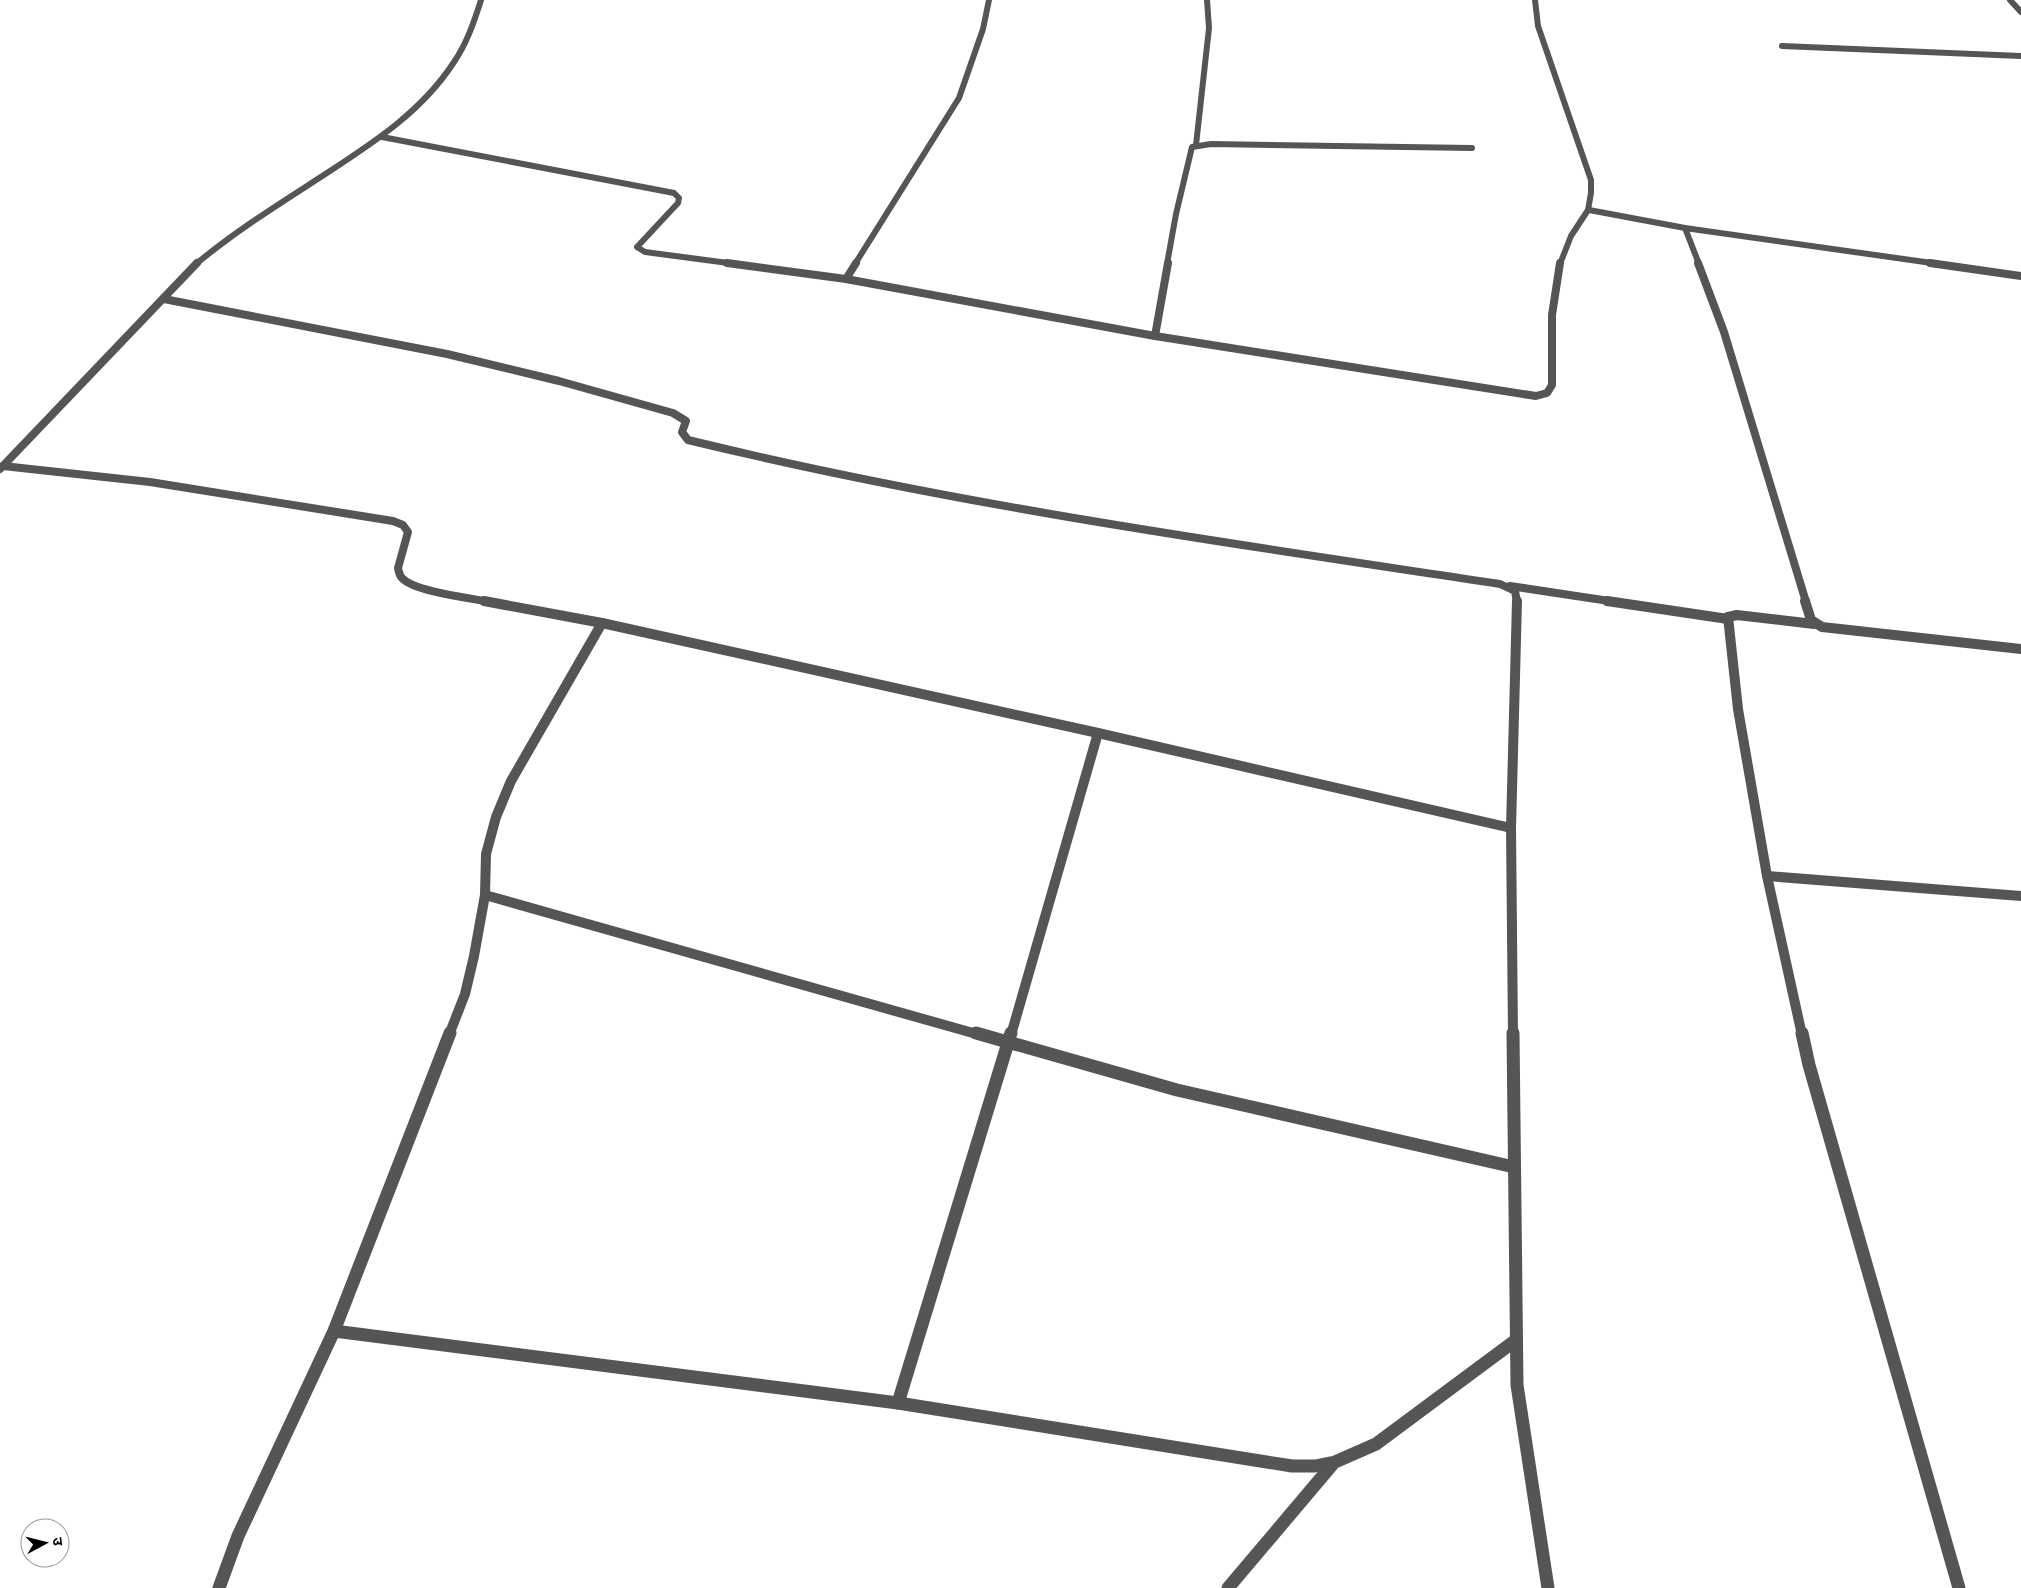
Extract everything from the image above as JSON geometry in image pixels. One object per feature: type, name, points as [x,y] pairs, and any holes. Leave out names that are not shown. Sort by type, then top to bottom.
[{"type":"street","points":[[2,468],[164,299],[189,270],[226,238],[382,137],[401,122],[452,67],[470,33],[481,0]]},
{"type":"street","points":[[846,279],[959,98],[983,29],[989,0]]},
{"type":"street","points":[[1196,145],[1209,28],[1207,0]]},
{"type":"street","points":[[382,137],[668,190],[677,194],[679,198],[678,203],[638,244],[637,247],[640,250],[846,279],[1155,336],[1529,397],[1547,393],[1552,385],[1550,316],[1566,246],[1589,210],[1592,195],[1591,180],[1538,26],[1535,0]]},
{"type":"street","points":[[2010,0],[2021,12]]},
{"type":"street","points":[[1782,46],[2021,56]]},
{"type":"street","points":[[1155,336],[1176,214],[1190,149],[1196,145],[1472,148]]},
{"type":"street","points":[[1589,210],[1685,228],[2021,276]]},
{"type":"street","points":[[1685,228],[1724,332],[1809,616],[1814,624]]},
{"type":"street","points":[[164,299],[355,336],[550,378],[657,408],[682,418],[686,421],[682,432],[688,440],[774,461],[1071,519],[1728,619],[1728,617],[1737,615],[1814,624],[1822,627],[2021,649]]},
{"type":"street","points":[[2,468],[76,472],[393,521],[403,524],[408,532],[398,565],[398,573],[401,578],[410,584],[427,590],[602,623],[1098,733],[1511,828]]},
{"type":"street","points":[[1509,586],[1515,591],[1517,596],[1511,828],[1517,1385],[1548,1588]]},
{"type":"street","points":[[1728,619],[1738,709],[1766,876],[1809,1065],[1959,1588]]},
{"type":"street","points":[[220,1588],[238,1536],[334,1331],[464,994],[474,956],[485,895],[486,854],[500,808],[512,781],[602,623]]},
{"type":"street","points":[[898,1404],[1008,1044],[1098,733]]},
{"type":"street","points":[[1766,876],[2021,896]]},
{"type":"street","points":[[485,895],[1008,1044],[1177,1090],[1514,1167]]},
{"type":"street","points":[[334,1331],[898,1404],[1312,1468],[1332,1465],[1355,1456],[1376,1444],[1516,1340]]},
{"type":"street","points":[[1228,1588],[1332,1465]]}]
